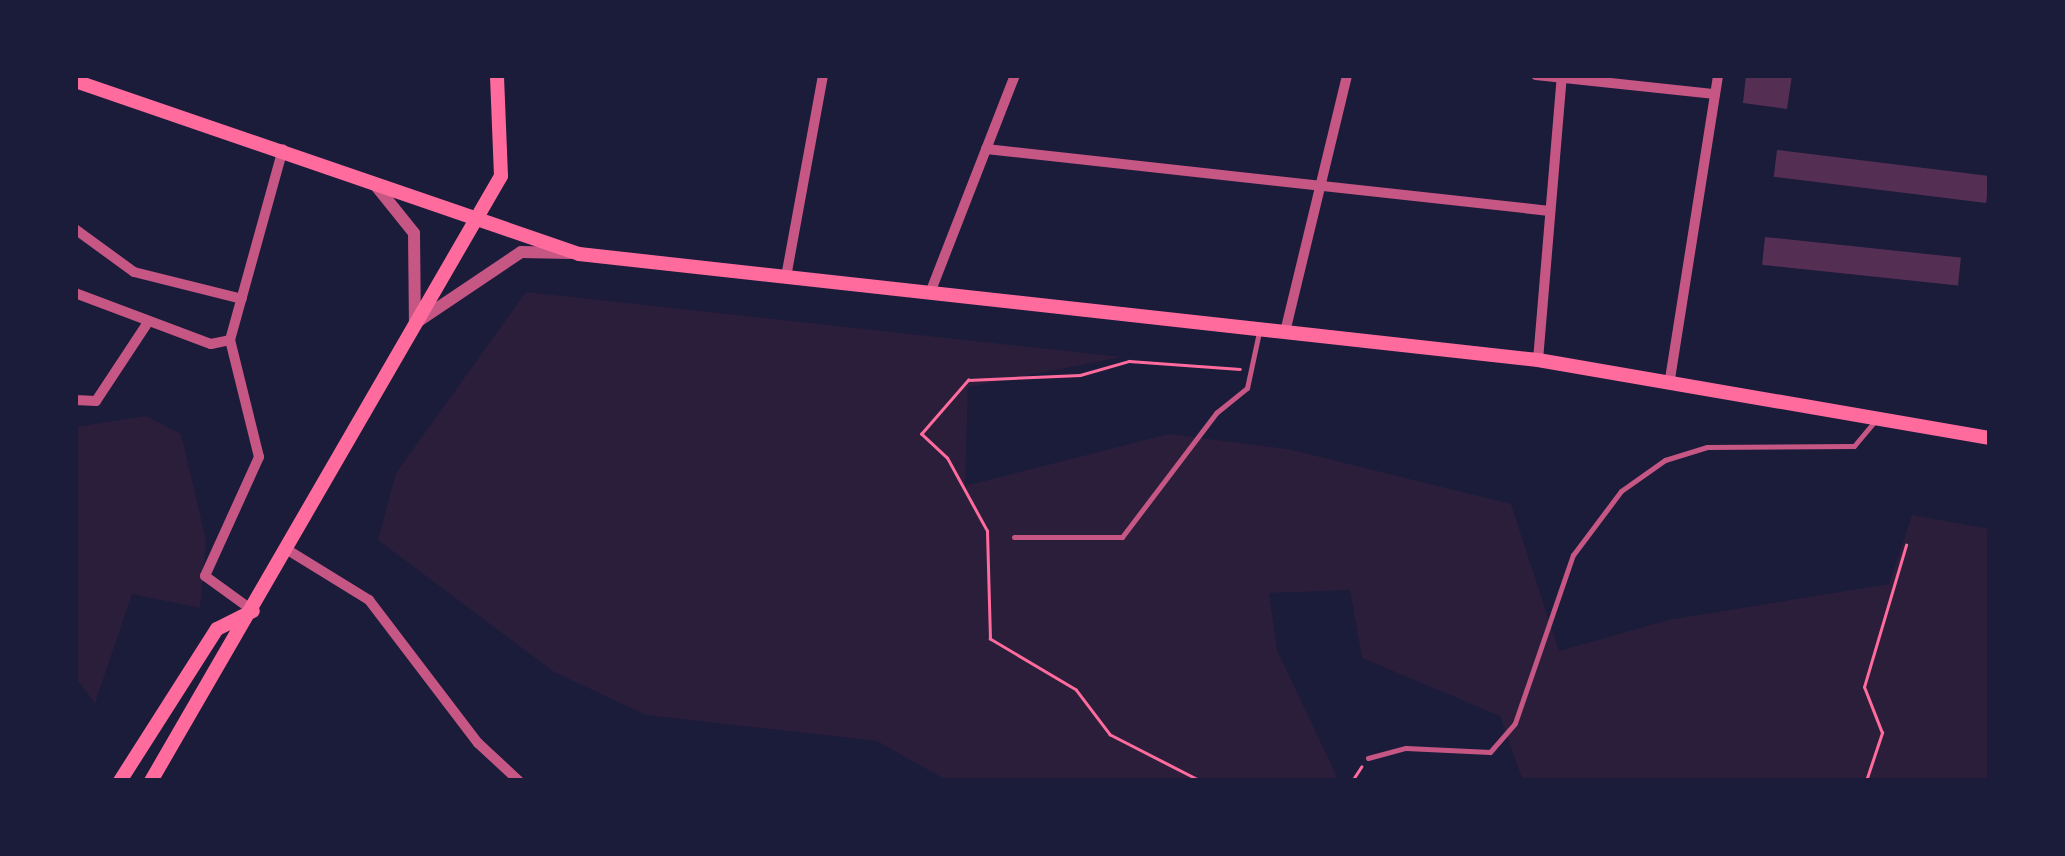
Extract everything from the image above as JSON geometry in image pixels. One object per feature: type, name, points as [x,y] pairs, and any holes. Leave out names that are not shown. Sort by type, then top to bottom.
[{"type":"main road","points":[[151,781],[291,552],[502,176],[497,75]]},
{"type":"main road","points":[[75,79],[364,175],[579,254],[1538,360],[1881,414],[1990,438]]},
{"type":"main road","points":[[120,781],[218,629],[253,611]]},
{"type":"street","points":[[786,276],[823,75]]},
{"type":"street","points":[[930,293],[1015,75]]},
{"type":"street","points":[[1285,332],[1347,75]]},
{"type":"street","points":[[1536,75],[1715,94]]},
{"type":"street","points":[[1670,379],[1718,75]]},
{"type":"street","points":[[1538,360],[1562,76]]},
{"type":"street","points":[[253,611],[206,576],[259,457],[230,340],[283,148]]},
{"type":"street","points":[[986,149],[1550,211]]},
{"type":"street","points":[[364,175],[405,212],[414,233],[416,324]]},
{"type":"street","points":[[75,229],[134,272],[242,299]]},
{"type":"street","points":[[416,324],[522,252],[579,254]]},
{"type":"street","points":[[75,294],[210,344],[230,340]]},
{"type":"street","points":[[75,400],[96,401],[148,322]]},
{"type":"street","points":[[291,552],[369,600],[478,743],[519,781]]},
{"type":"lane","points":[[1014,537],[1122,537],[1216,413],[1247,388],[1260,330]]},
{"type":"lane","points":[[1368,758],[1406,748],[1490,752],[1514,723],[1573,555],[1620,491],[1665,460],[1707,447],[1854,446],[1881,414]]},
{"type":"path","points":[[1200,781],[1110,735],[1076,690],[990,639],[987,530],[947,458],[921,434],[968,380],[1080,375],[1129,361],[1251,370]]},
{"type":"path","points":[[1866,781],[1882,733],[1864,687],[1906,545]]},
{"type":"path","points":[[1352,781],[1368,758]]},
{"type":"shaded area","points":[[526,292],[1122,357],[968,387],[965,486],[1169,434],[1288,449],[1511,504],[1559,651],[1668,620],[1889,584],[1912,515],[1990,529],[1990,781],[1523,781],[1500,716],[1362,658],[1350,590],[1269,593],[1277,650],[1339,781],[948,781],[877,741],[646,715],[554,672],[378,540],[396,473]]},
{"type":"shaded area","points":[[146,416],[181,434],[206,540],[200,608],[132,594],[95,703],[75,677],[75,427]]},
{"type":"building","points":[[1746,75],[1792,75],[1787,109],[1743,103]]},
{"type":"building","points":[[1777,150],[1989,176],[1986,203],[1774,177]]},
{"type":"building","points":[[1765,237],[1961,258],[1958,285],[1762,265]]}]
